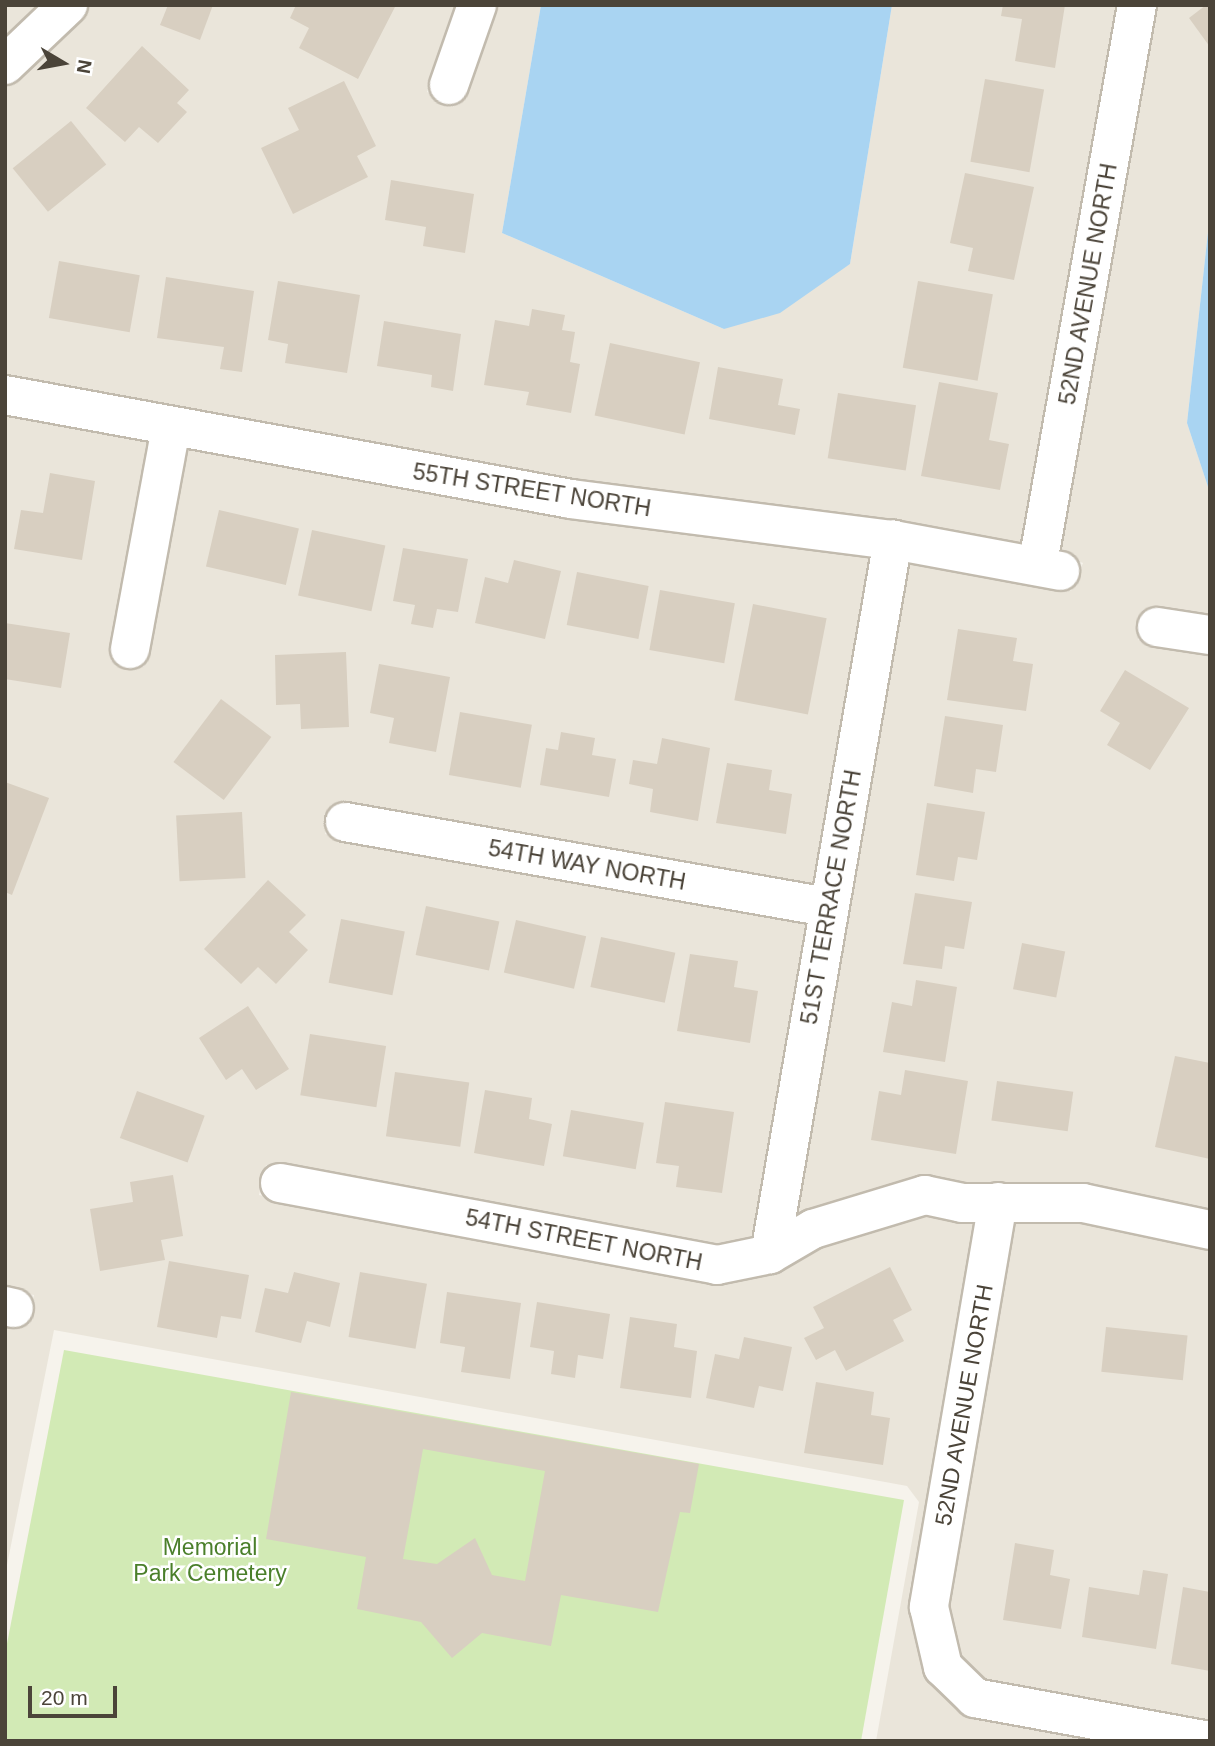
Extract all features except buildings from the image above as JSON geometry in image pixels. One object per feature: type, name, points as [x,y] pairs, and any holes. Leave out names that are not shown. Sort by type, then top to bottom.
[{"type":"street","points":[[5,65],[68,5]]},
{"type":"street","points":[[450,85],[477,5]]},
{"type":"street","name":"52ND AVENUE NORTH","points":[[1049,567],[1137,5]]},
{"type":"street","name":"55TH STREET NORTH","points":[[5,395],[171,428],[571,499],[893,540],[1049,567]]},
{"type":"street","points":[[130,649],[171,428]]},
{"type":"street","name":"51ST TERRACE NORTH","points":[[770,1254],[893,540]]},
{"type":"street","points":[[1157,627],[1210,635]]},
{"type":"street","name":"54TH WAY NORTH","points":[[345,822],[829,907]]},
{"type":"street","name":"54TH STREET NORTH","points":[[279,1183],[717,1265],[770,1254],[813,1229],[925,1195],[962,1203],[1083,1203],[1210,1230]]},
{"type":"street","name":"52ND AVENUE NORTH","points":[[998,1202],[929,1607],[943,1667],[975,1698],[1210,1741]]},
{"type":"shaded area","points":[[5,5],[45,5],[5,44]]},
{"type":"shaded area","points":[[87,5],[459,5],[427,92],[459,105],[495,5],[541,5],[502,233],[724,329],[850,264],[892,5],[1119,5],[1024,545],[573,484],[5,380],[5,86],[51,51]]},
{"type":"shaded area","points":[[1155,5],[1210,5],[1210,214],[1187,423],[1210,493],[1210,619],[1143,609],[1138,640],[1210,651],[1210,1214],[920,1180],[793,1221],[907,558],[1034,578],[1071,591],[1083,563],[1057,553]]},
{"type":"shaded area","points":[[5,412],[152,440],[111,661],[144,667],[186,446],[873,553],[815,889],[331,804],[325,834],[809,920],[754,1240],[716,1249],[266,1165],[259,1195],[714,1281],[784,1272],[786,1263],[822,1242],[926,1211],[977,1218],[909,1595],[910,1620],[927,1669],[1123,1741],[876,1741],[919,1502],[907,1486],[54,1330],[5,1575],[5,1321],[29,1325],[34,1295],[5,1290]]},
{"type":"shaded area","points":[[1013,1217],[1081,1218],[1210,1245],[1210,1725],[983,1684],[960,1660],[947,1608]]},
{"type":"green space","name":"Memorial Park Cemetery","points":[[64,1350],[904,1500],[861,1741],[5,1741],[5,1654]]},
{"type":"water","points":[[541,5],[892,5],[850,264],[780,313],[724,329],[502,233]]},
{"type":"water","points":[[1210,214],[1210,493],[1187,423]]}]
